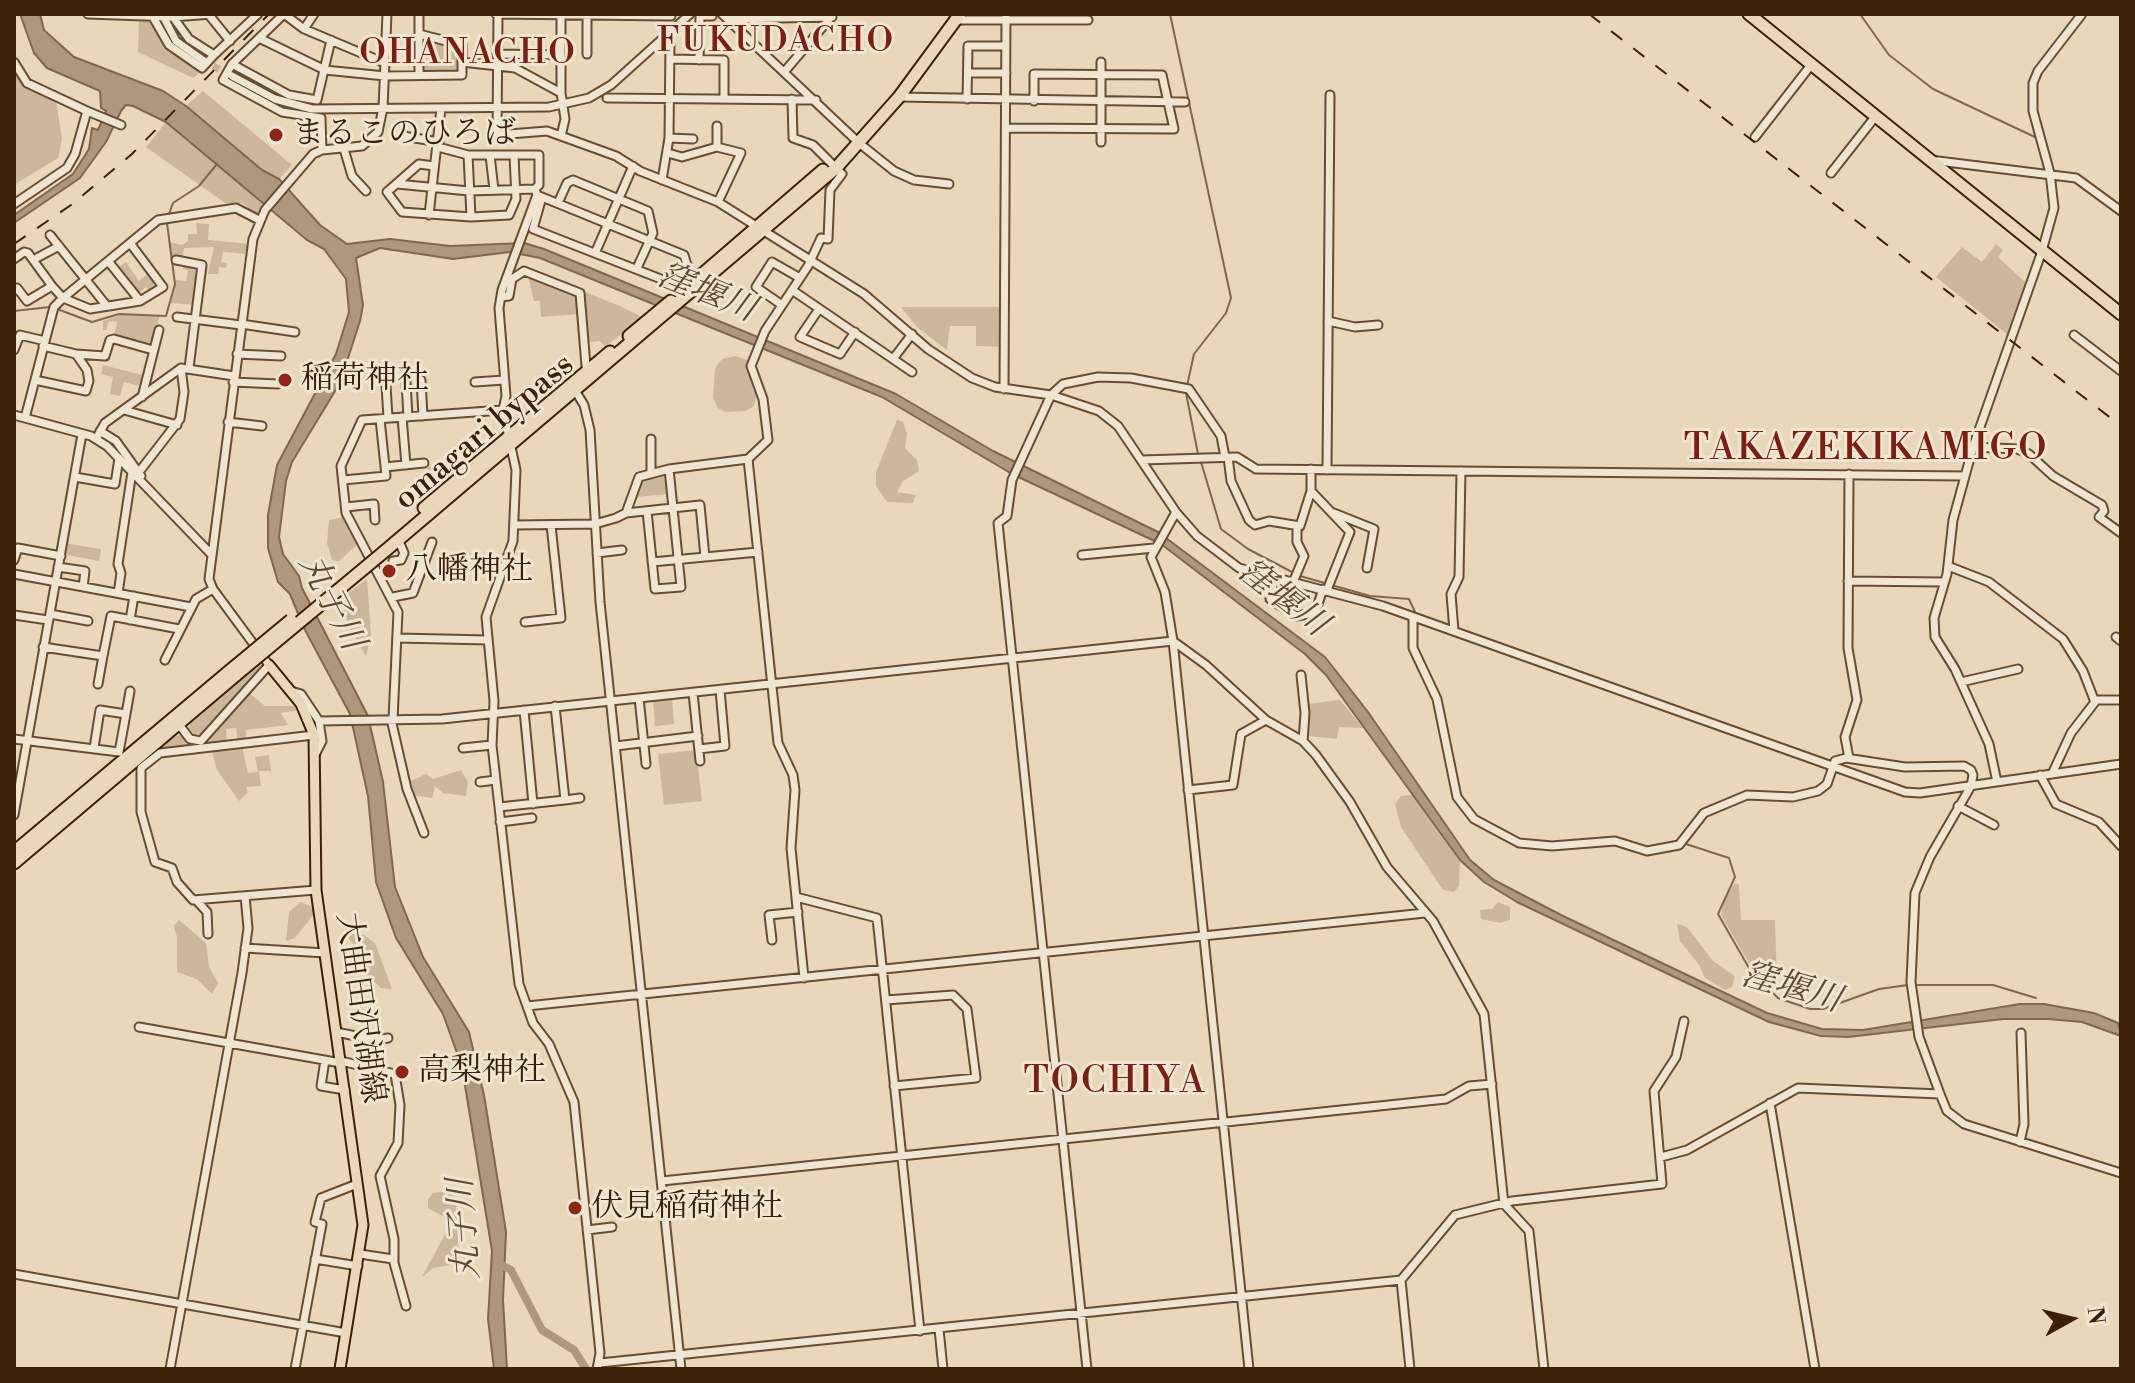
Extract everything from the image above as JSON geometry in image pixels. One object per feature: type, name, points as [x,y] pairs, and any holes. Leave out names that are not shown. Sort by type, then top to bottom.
[{"type":"highway","points":[[1749,14],[2121,314]]},
{"type":"highway","name":"omagari bypass","points":[[14,852],[235,672],[833,166],[899,97],[957,16]]},
{"type":"highway","name":"omagari bypass","points":[[856,141],[957,16]]},
{"type":"highway","name":"omagari bypass","points":[[383,548],[398,539],[509,441],[576,392],[650,323]]},
{"type":"highway","name":"omagari bypass","points":[[14,863],[176,721]]},
{"type":"main road","name":"大曲田沢湖線","points":[[269,665],[308,715],[316,753],[316,890],[363,1225],[340,1369]]},
{"type":"street","points":[[88,14],[210,15],[230,41]]},
{"type":"street","points":[[159,16],[164,39],[183,58],[202,68],[258,14]]},
{"type":"street","points":[[322,150],[321,118],[282,112],[223,80],[232,64],[284,14],[304,29],[385,63]]},
{"type":"street","points":[[304,29],[314,14]]},
{"type":"street","points":[[176,721],[190,739],[205,738],[269,665],[213,589],[211,554],[253,239],[265,210],[297,171],[322,150],[362,146],[374,138],[383,108],[387,14]]},
{"type":"street","points":[[419,14],[419,75]]},
{"type":"street","points":[[679,24],[671,15],[496,14],[497,135],[547,131],[616,156],[662,180],[718,202],[864,294],[972,378],[1004,389],[1051,395],[1083,404],[1108,417],[1142,460],[1176,512],[1227,562],[1326,588],[1416,618],[1905,792],[1971,786],[2121,764]]},
{"type":"street","points":[[561,14],[561,93],[565,119],[561,136]]},
{"type":"street","points":[[232,76],[275,99],[299,107],[497,108],[563,105],[589,98],[611,85],[690,14]]},
{"type":"street","points":[[1997,782],[1989,744],[1961,682],[1935,637],[1934,618],[1948,566],[1953,520],[1973,447],[2042,251],[2054,208],[2050,173],[2033,111],[2033,83],[2038,71],[2082,14]]},
{"type":"street","points":[[587,54],[589,15]]},
{"type":"street","points":[[159,16],[176,41],[204,61]]},
{"type":"street","points":[[699,60],[700,16],[712,16]]},
{"type":"street","points":[[725,17],[832,16]]},
{"type":"street","points":[[785,71],[832,16]]},
{"type":"street","points":[[957,16],[1088,20]]},
{"type":"street","points":[[173,17],[189,39],[214,55]]},
{"type":"street","points":[[725,17],[856,141],[904,177],[949,184]]},
{"type":"street","points":[[1004,389],[1006,17]]},
{"type":"street","points":[[245,27],[258,39],[325,70],[385,76],[462,75],[462,45],[419,34]]},
{"type":"street","points":[[232,64],[280,91],[314,100],[320,98],[331,40]]},
{"type":"street","points":[[662,180],[669,138],[670,44]]},
{"type":"street","points":[[967,99],[968,46],[1006,46]]},
{"type":"street","points":[[655,47],[670,57],[724,60],[724,99]]},
{"type":"street","points":[[497,54],[561,55]]},
{"type":"street","points":[[462,62],[515,68],[561,93]]},
{"type":"street","points":[[1101,62],[1101,142]]},
{"type":"street","points":[[1755,137],[1811,65]]},
{"type":"street","points":[[15,68],[27,83],[121,125]]},
{"type":"street","points":[[968,73],[1006,73]]},
{"type":"street","points":[[1006,128],[1174,129],[1162,75],[1034,74],[1034,101]]},
{"type":"street","points":[[1327,470],[1330,95]]},
{"type":"street","points":[[899,97],[1185,102]]},
{"type":"street","points":[[607,98],[816,100]]},
{"type":"street","points":[[626,513],[639,477],[669,469],[748,459],[768,440],[763,399],[752,371],[753,359],[765,331],[800,278],[821,238],[828,239],[830,190],[842,174],[813,145],[793,138],[792,99]]},
{"type":"street","points":[[429,215],[441,108]]},
{"type":"street","points":[[14,204],[67,168],[75,154],[87,111]]},
{"type":"street","points":[[1831,173],[1875,117]]},
{"type":"street","points":[[717,126],[717,147]]},
{"type":"street","points":[[397,184],[431,189],[516,190],[538,194],[684,255],[688,268],[673,282],[533,229],[538,194],[539,185],[539,155],[468,155],[439,144],[403,136]]},
{"type":"street","points":[[669,138],[693,139]]},
{"type":"street","points":[[668,153],[682,157],[717,147],[741,153],[718,202]]},
{"type":"street","points":[[344,149],[352,176],[366,191]]},
{"type":"street","points":[[468,155],[471,217]]},
{"type":"street","points":[[490,155],[494,190]]},
{"type":"street","points":[[434,166],[419,164],[387,192],[402,212],[471,217],[509,215],[516,199],[514,155]]},
{"type":"street","points":[[1928,160],[2076,178],[2121,211]]},
{"type":"street","points":[[596,251],[633,166]]},
{"type":"street","points":[[558,203],[567,183],[573,180],[648,211],[653,233],[637,268]]},
{"type":"street","points":[[538,194],[501,297],[503,410],[516,459],[515,525],[509,559],[486,609],[492,745],[519,984],[527,1006],[571,1087],[599,1366],[1401,1280],[1455,1215],[1504,1204],[1662,1184],[1654,1091],[1676,1057],[1684,1021]]},
{"type":"street","points":[[25,418],[54,307],[63,298],[130,243],[165,219],[236,208],[259,220]]},
{"type":"street","points":[[50,235],[106,305]]},
{"type":"street","points":[[14,259],[24,252],[63,298],[90,309],[140,301],[163,287],[130,243]]},
{"type":"street","points":[[33,260],[59,246]]},
{"type":"street","points":[[118,593],[121,573],[118,564],[136,472],[177,425],[184,392],[202,265],[176,260]]},
{"type":"street","points":[[108,261],[140,301]]},
{"type":"street","points":[[782,305],[756,287],[772,262],[800,278]]},
{"type":"street","points":[[501,297],[509,296],[512,279],[524,271],[580,293],[586,366]]},
{"type":"street","points":[[15,287],[27,301],[52,286]]},
{"type":"street","points":[[792,290],[912,372]]},
{"type":"street","points":[[819,309],[800,337],[840,354],[855,332]]},
{"type":"street","points":[[177,317],[295,332]]},
{"type":"street","points":[[1328,321],[1355,327],[1378,325]]},
{"type":"street","points":[[142,397],[159,330]]},
{"type":"street","points":[[893,359],[912,334]]},
{"type":"street","points":[[14,350],[20,335],[76,354],[105,356],[110,340],[114,339],[153,350]]},
{"type":"street","points":[[2074,335],[2121,371]]},
{"type":"street","points":[[35,380],[86,391],[87,370],[76,354]]},
{"type":"street","points":[[237,354],[281,356]]},
{"type":"street","points":[[98,435],[124,410],[185,368],[233,379],[278,384]]},
{"type":"street","points":[[1087,1369],[998,523],[1007,516],[1012,480],[1051,395],[1063,384],[1098,377],[1131,378],[1186,388],[1221,436],[1231,481],[1249,520],[1255,525],[1269,521],[1297,528]]},
{"type":"street","points":[[421,380],[423,416]]},
{"type":"street","points":[[475,382],[504,380]]},
{"type":"street","points":[[406,382],[406,465]]},
{"type":"street","points":[[343,480],[386,476],[386,385]]},
{"type":"street","points":[[576,392],[588,414],[610,701],[681,1369]]},
{"type":"street","points":[[124,410],[177,425]]},
{"type":"street","points":[[424,833],[407,789],[391,719],[398,612],[346,507],[341,466],[359,423],[384,418],[503,410]]},
{"type":"street","points":[[14,415],[116,441],[145,486],[211,554]]},
{"type":"street","points":[[228,422],[262,426]]},
{"type":"street","points":[[14,815],[82,434]]},
{"type":"street","points":[[98,435],[136,472]]},
{"type":"street","points":[[651,439],[651,473]]},
{"type":"street","points":[[1973,447],[2017,449],[2029,454],[2053,476],[2102,505],[2104,511],[2099,517],[2121,533]]},
{"type":"street","points":[[1142,460],[1226,457],[1242,459],[1256,469],[1965,476]]},
{"type":"street","points":[[75,477],[115,484],[119,458]]},
{"type":"street","points":[[748,459],[778,743],[793,775],[795,790],[791,848],[804,978]]},
{"type":"street","points":[[385,467],[424,463]]},
{"type":"street","points":[[647,511],[655,589],[681,587],[669,469]]},
{"type":"street","points":[[1294,580],[1304,556],[1297,542],[1297,528],[1311,491],[1311,469]]},
{"type":"street","points":[[1454,631],[1451,594],[1459,577],[1461,471]]},
{"type":"street","points":[[1849,474],[1848,648],[1857,700],[1845,737],[1849,758]]},
{"type":"street","points":[[1275,577],[1270,599],[1296,616],[1315,613],[1350,534],[1311,491]]},
{"type":"street","points":[[346,507],[374,504],[375,520]]},
{"type":"street","points":[[515,525],[595,524],[626,513],[700,505],[705,557]]},
{"type":"street","points":[[1176,512],[1151,557],[1165,592],[1173,641],[1249,1369]]},
{"type":"street","points":[[1331,512],[1374,529],[1367,568]]},
{"type":"street","points":[[525,622],[561,618],[551,525]]},
{"type":"street","points":[[393,561],[401,560],[404,553],[398,539]]},
{"type":"street","points":[[393,597],[413,593],[432,542]]},
{"type":"street","points":[[14,560],[18,548],[61,556]]},
{"type":"street","points":[[1082,555],[1154,548]]},
{"type":"street","points":[[597,553],[622,550]]},
{"type":"street","points":[[652,562],[758,552]]},
{"type":"street","points":[[1948,566],[1989,582],[2063,639],[2095,700]]},
{"type":"street","points":[[58,567],[85,571],[83,587]]},
{"type":"street","points":[[14,574],[191,607]]},
{"type":"street","points":[[1848,581],[1944,582]]},
{"type":"street","points":[[165,660],[191,607],[213,589]]},
{"type":"street","points":[[130,620],[134,596]]},
{"type":"street","points":[[14,615],[88,621]]},
{"type":"street","points":[[98,684],[111,616],[179,629]]},
{"type":"street","points":[[1416,618],[1413,648],[1437,699],[1457,797],[1474,819],[1510,839],[1552,846],[1615,841],[1647,851],[1679,845],[1704,813],[1747,795],[1802,796],[1827,784],[1835,761],[1849,758],[1905,767],[1964,766],[1973,775],[1971,786],[1915,893],[1911,982],[1919,1037],[1940,1094],[1947,1111],[1964,1124],[2121,1173]]},
{"type":"street","points":[[398,638],[488,640]]},
{"type":"street","points":[[321,721],[442,719],[1173,641],[1206,665],[1266,720],[1303,741],[1332,775],[1387,867],[1433,921],[1484,1014],[1504,1204],[1529,1231],[1544,1369]]},
{"type":"street","points":[[43,647],[103,656]]},
{"type":"street","points":[[1961,682],[2018,669]]},
{"type":"street","points":[[1301,675],[1305,713],[1303,741]]},
{"type":"street","points":[[699,749],[725,746],[720,690]]},
{"type":"street","points":[[14,739],[119,752],[130,691]]},
{"type":"street","points":[[291,691],[301,694],[321,721],[322,741],[316,753]]},
{"type":"street","points":[[693,693],[700,761]]},
{"type":"street","points":[[639,698],[646,764]]},
{"type":"street","points":[[2095,700],[2121,700]]},
{"type":"street","points":[[2052,774],[2071,733],[2095,700]]},
{"type":"street","points":[[555,706],[565,800]]},
{"type":"street","points":[[94,748],[100,710],[126,714]]},
{"type":"street","points":[[524,710],[533,804]]},
{"type":"street","points":[[1188,790],[1233,785],[1241,734],[1266,720]]},
{"type":"street","points":[[208,934],[207,912],[177,882],[172,868],[155,862],[142,822],[141,768],[160,753],[314,735]]},
{"type":"street","points":[[616,746],[698,736]]},
{"type":"street","points":[[463,748],[492,745]]},
{"type":"street","points":[[2040,775],[2056,804],[2099,822],[2121,846]]},
{"type":"street","points":[[480,782],[496,780]]},
{"type":"street","points":[[499,807],[580,798]]},
{"type":"street","points":[[1958,806],[1994,825]]},
{"type":"street","points":[[500,822],[532,818]]},
{"type":"street","points":[[197,901],[316,890]]},
{"type":"street","points":[[170,1369],[245,948],[248,928],[245,896]]},
{"type":"street","points":[[796,897],[877,918],[920,1331]]},
{"type":"street","points":[[772,940],[769,915],[798,912]]},
{"type":"street","points":[[527,1006],[1425,913]]},
{"type":"street","points":[[245,948],[325,953]]},
{"type":"street","points":[[886,1000],[953,995],[967,1009],[976,1078],[894,1086]]},
{"type":"street","points":[[139,1027],[395,1074],[400,1105],[398,1143],[380,1176],[394,1239],[393,1259],[406,1306]]},
{"type":"street","points":[[336,1032],[376,1040],[388,1038]]},
{"type":"street","points":[[2020,1142],[2024,1124],[2021,1033]]},
{"type":"street","points":[[325,1060],[321,1086],[345,1090]]},
{"type":"street","points":[[662,1181],[1446,1099],[1469,1086],[1492,1084]]},
{"type":"street","points":[[1661,1157],[1687,1150],[1798,1088],[1940,1094]]},
{"type":"street","points":[[1770,1103],[1815,1369]]},
{"type":"street","points":[[295,1369],[322,1224],[315,1222],[321,1198],[357,1184]]},
{"type":"street","points":[[587,1230],[612,1227]]},
{"type":"street","points":[[360,1254],[393,1259]]},
{"type":"street","points":[[315,1259],[358,1266]]},
{"type":"street","points":[[14,1274],[346,1333]]},
{"type":"street","points":[[1401,1280],[1410,1369]]},
{"type":"street","points":[[939,1329],[943,1369]]},
{"type":"shaded area","points":[[20,14],[40,14],[44,30],[74,57],[163,91],[186,106],[262,170],[279,179],[320,225],[347,244],[390,239],[450,246],[524,243],[544,249],[896,394],[993,451],[1158,532],[1325,657],[1368,712],[1470,860],[1494,880],[1561,915],[1767,1013],[1822,1029],[1863,1030],[2020,1004],[2044,1004],[2094,1013],[2118,1023],[2121,1036],[2082,1022],[2048,1019],[2003,1019],[1848,1037],[1821,1036],[1769,1022],[1517,902],[1484,882],[1460,860],[1326,675],[1305,654],[1161,544],[1012,474],[882,397],[540,258],[510,252],[453,259],[380,248],[356,258],[363,305],[360,321],[340,383],[292,462],[286,481],[279,537],[283,554],[299,576],[302,588],[368,716],[383,782],[395,887],[423,957],[469,1032],[484,1095],[506,1232],[503,1300],[507,1369],[494,1369],[488,1319],[492,1251],[462,1067],[443,1014],[396,938],[376,882],[368,796],[350,714],[304,628],[290,594],[278,582],[268,548],[268,515],[277,465],[336,354],[349,312],[346,279],[324,249],[307,240],[166,122],[133,106],[126,105],[121,111],[106,142],[80,178],[14,223],[14,215],[73,174],[89,149],[92,128],[98,130],[106,111],[101,108],[100,91],[47,68],[34,53]]},
{"type":"shaded area","points":[[139,18],[151,19],[168,48],[200,72],[193,78],[138,52]]},
{"type":"shaded area","points":[[421,38],[458,46],[460,71],[423,73]]},
{"type":"shaded area","points":[[16,75],[26,85],[56,100],[62,139],[58,158],[14,185]]},
{"type":"shaded area","points":[[203,91],[292,165],[279,179],[262,170],[186,106]]},
{"type":"shaded area","points":[[166,122],[266,203],[259,216],[242,203],[225,203],[146,147]]},
{"type":"shaded area","points":[[196,223],[209,224],[208,240],[249,244],[247,254],[223,252],[221,262],[227,263],[226,268],[219,267],[218,274],[208,274],[214,247],[184,248],[182,258],[173,262],[169,242],[182,245],[188,241],[188,234],[197,234]]},
{"type":"shaded area","points":[[1996,244],[2003,250],[1998,257],[2026,283],[2008,335],[1936,277],[1962,247],[1982,262]]},
{"type":"shaded area","points":[[126,262],[139,281],[150,272],[161,286],[151,292],[146,287],[136,295],[116,269]]},
{"type":"shaded area","points":[[183,264],[199,267],[195,305],[171,303],[176,280],[186,281],[188,270],[183,269]]},
{"type":"shaded area","points":[[528,276],[579,294],[580,314],[541,317],[540,301],[534,301]]},
{"type":"shaded area","points":[[585,292],[642,317],[605,347],[600,341],[588,342]]},
{"type":"shaded area","points":[[901,307],[1003,307],[1002,347],[976,346],[976,326],[950,326],[947,350],[917,327]]},
{"type":"shaded area","points":[[121,315],[160,315],[151,347],[114,337],[117,322],[109,321],[106,330],[103,330],[103,321]]},
{"type":"shaded area","points":[[735,356],[748,360],[757,397],[753,407],[745,411],[726,412],[718,408],[713,398],[715,368],[722,359]]},
{"type":"shaded area","points":[[103,365],[146,376],[143,387],[124,382],[120,396],[110,394],[113,377],[101,374]]},
{"type":"shaded area","points":[[897,420],[903,422],[907,434],[905,448],[917,460],[919,471],[903,481],[897,492],[916,495],[913,503],[887,502],[876,486],[876,472]]},
{"type":"shaded area","points":[[462,464],[462,468],[429,493],[428,467]]},
{"type":"shaded area","points":[[667,473],[669,494],[635,497],[641,477]]},
{"type":"shaded area","points":[[343,517],[353,524],[360,542],[339,561],[332,560],[327,543],[329,520]]},
{"type":"shaded area","points":[[64,543],[101,549],[99,561],[62,554]]},
{"type":"shaded area","points":[[367,579],[371,635],[366,656],[349,627],[341,598]]},
{"type":"shaded area","points":[[261,663],[202,734],[194,734],[189,728],[190,723]]},
{"type":"shaded area","points":[[248,692],[265,706],[299,706],[295,711],[281,713],[288,725],[246,730],[246,737],[237,738],[236,728],[226,729],[227,743],[158,749],[182,735],[194,745],[207,743]]},
{"type":"shaded area","points":[[672,698],[674,724],[655,726],[653,700]]},
{"type":"shaded area","points":[[1340,700],[1363,728],[1339,727],[1337,739],[1307,736],[1308,704]]},
{"type":"shaded area","points":[[242,746],[248,773],[258,772],[255,757],[269,755],[271,771],[259,771],[261,786],[246,787],[248,792],[239,801],[217,770],[212,751]]},
{"type":"shaded area","points":[[696,750],[702,801],[664,805],[658,754]]},
{"type":"shaded area","points":[[461,770],[468,782],[466,796],[443,793],[435,786],[432,798],[413,795],[411,781],[426,774],[433,779]]},
{"type":"shaded area","points":[[1412,795],[1460,862],[1459,886],[1454,892],[1443,890],[1401,827],[1395,804],[1401,796]]},
{"type":"shaded area","points":[[1735,883],[1739,885],[1741,920],[1775,920],[1777,985],[1774,987],[1768,986],[1752,968],[1721,915],[1724,901]]},
{"type":"shaded area","points":[[300,902],[311,906],[314,914],[295,938],[286,941],[289,912]]},
{"type":"shaded area","points":[[1498,902],[1510,907],[1510,920],[1500,923],[1481,919],[1480,910],[1492,909]]},
{"type":"shaded area","points":[[179,920],[206,943],[209,967],[218,983],[212,994],[197,979],[177,972],[174,926]]},
{"type":"shaded area","points":[[1677,924],[1687,927],[1713,961],[1735,976],[1732,987],[1725,990],[1704,977],[1700,966],[1680,941]]},
{"type":"shaded area","points":[[349,926],[356,935],[364,935],[375,943],[392,989],[381,988],[356,965],[352,958],[354,945],[344,933]]},
{"type":"shaded area","points":[[452,1191],[456,1204],[459,1259],[456,1264],[433,1268],[422,1277],[450,1225],[448,1219],[428,1208],[428,1199],[433,1193]]},
{"type":"waterway","points":[[1170,14],[1231,298],[1226,313],[1194,354],[1187,386]]},
{"type":"waterway","points":[[1860,14],[1889,55],[1933,89],[2037,138]]},
{"type":"waterway","points":[[169,214],[173,203],[199,186],[217,164]]},
{"type":"waterway","points":[[57,309],[92,322],[119,314],[166,316],[175,284],[167,223]]},
{"type":"waterway","points":[[14,311],[50,307]]},
{"type":"waterway","points":[[1186,393],[1198,454]]},
{"type":"waterway","name":"窪堰川","points":[[1201,462],[1221,529],[1248,549],[1292,572]]},
{"type":"waterway","name":"窪堰川","points":[[1300,576],[1370,596],[1409,599],[1416,614]]},
{"type":"waterway","points":[[1425,666],[1438,692]]},
{"type":"waterway","points":[[1440,698],[1452,755]]},
{"type":"waterway","points":[[1599,839],[1620,839]]},
{"type":"waterway","points":[[1658,845],[1679,842]]},
{"type":"waterway","name":"窪堰川","points":[[1686,844],[1729,858],[1735,877],[1718,914],[1749,968],[1778,998],[1810,1009],[1823,1009],[1879,989],[1908,985]]},
{"type":"waterway","points":[[1915,985],[1993,985],[2036,998]]},
{"type":"waterway","name":"丸子川","points":[[498,1263],[511,1270],[542,1330],[574,1350],[586,1369]]},
{"type":"tunnel","points":[[204,61],[230,75]]},
{"type":"railway","points":[[14,244],[71,205],[132,154],[269,14]]},
{"type":"railway","points":[[1589,14],[2121,426]]},
{"type":"place","name":"まるこのひろば","points":[[276,135]]},
{"type":"place","name":"稲荷神社","points":[[285,380]]},
{"type":"place","name":"八幡神社","points":[[389,571]]},
{"type":"place","name":"高梨神社","points":[[402,1072]]},
{"type":"place","name":"伏見稲荷神社","points":[[575,1208]]},
{"type":"district","name":"FUKUDACHO","points":[[776,43]]},
{"type":"district","name":"OHANACHO","points":[[468,55]]},
{"type":"district","name":"TAKAZEKIKAMIGO","points":[[1866,450]]},
{"type":"district","name":"TOCHIYA","points":[[1115,1083]]}]
